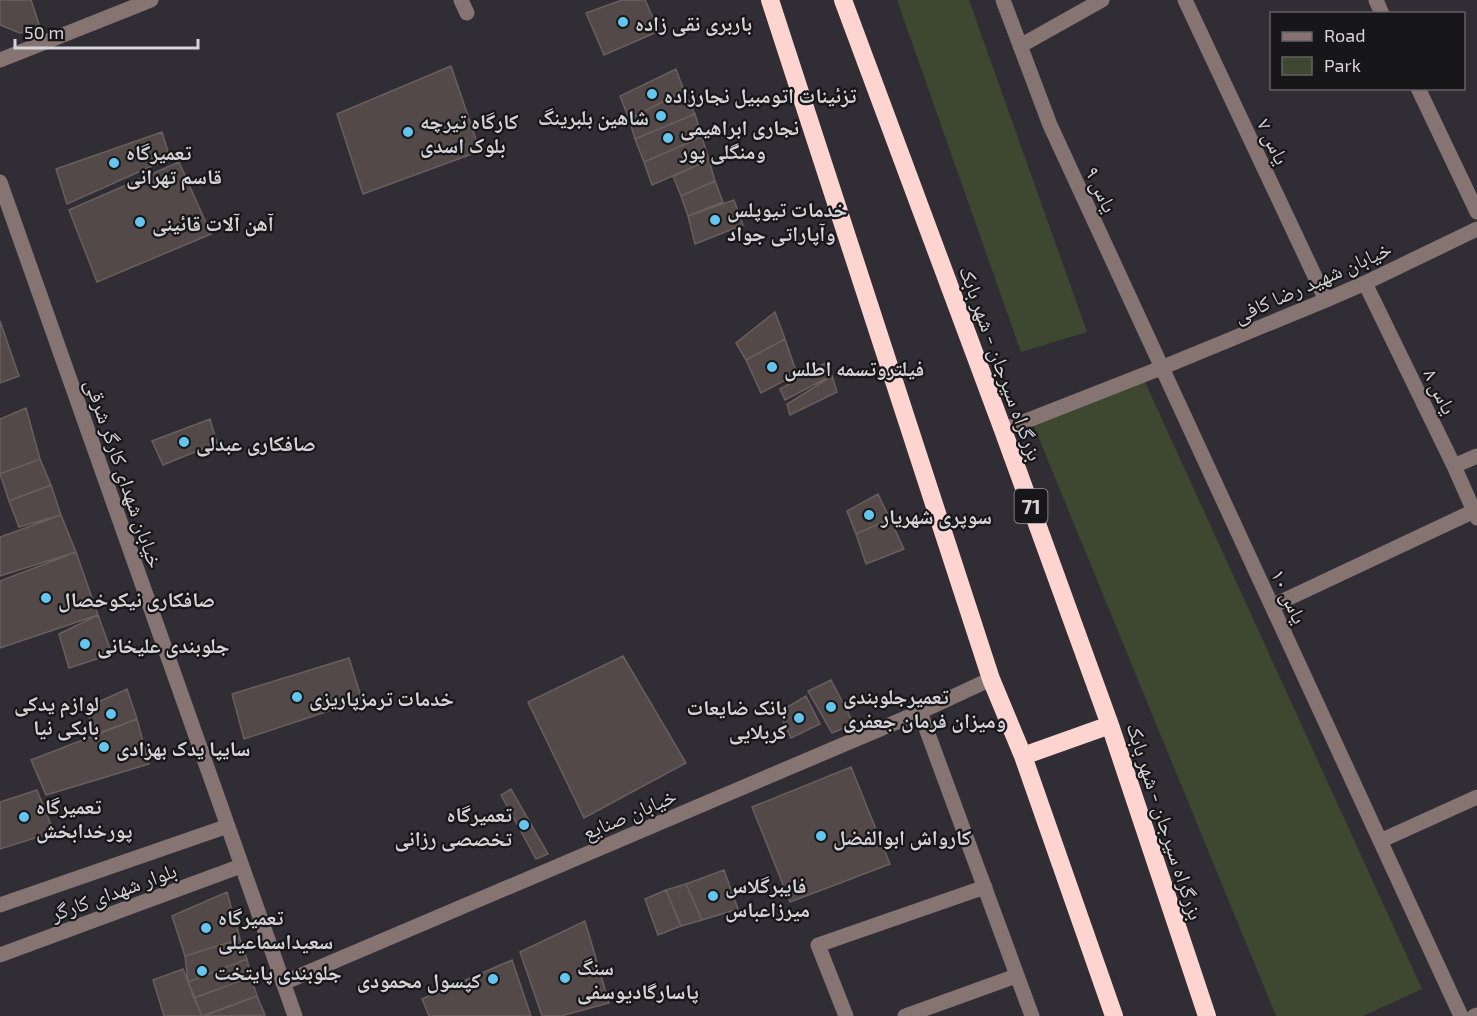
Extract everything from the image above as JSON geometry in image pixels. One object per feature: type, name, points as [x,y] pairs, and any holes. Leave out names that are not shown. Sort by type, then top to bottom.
[{"type":"highway","points":[[770,0],[991,679],[1023,756],[1114,1016]]},
{"type":"highway","name":"بزرگراه سیرجان - شهر بابک","points":[[843,0],[1110,725],[1206,1016]]},
{"type":"highway","points":[[1023,756],[1110,725]]},
{"type":"street","points":[[0,60],[151,0]]},
{"type":"street","name":"یاس ۹","points":[[1003,0],[1050,125],[1161,368]]},
{"type":"street","points":[[1020,46],[1102,0]]},
{"type":"street","name":"یاس ۷","points":[[1185,0],[1326,300]]},
{"type":"street","points":[[1419,90],[1477,212]]},
{"type":"street","name":"خیابان شهدای کارگر شرقی","points":[[0,182],[295,1016]]},
{"type":"street","name":"خیابان شهید رضا کافی","points":[[1003,430],[1326,300],[1477,228]]},
{"type":"street","name":"یاس ۸","points":[[1365,283],[1476,514]]},
{"type":"street","name":"یاس ۱۰","points":[[1161,368],[1461,1016]]},
{"type":"street","points":[[1454,466],[1477,456]]},
{"type":"street","points":[[1272,606],[1476,514]]},
{"type":"street","name":"خیابان صنایع","points":[[283,983],[920,712],[991,679]]},
{"type":"street","points":[[920,712],[1032,1016]]},
{"type":"street","points":[[1380,841],[1477,796]]},
{"type":"street","name":"بلوار شهدای کارگر","points":[[0,905],[228,826]]},
{"type":"street","name":"بلوار شهدای کارگر","points":[[0,955],[242,866]]},
{"type":"street","points":[[846,1016],[818,945],[985,887]]},
{"type":"street","points":[[905,1016],[1016,976]]},
{"type":"green space","points":[[897,0],[969,0],[1087,332],[1021,352]]},
{"type":"green space","points":[[1145,382],[1422,989],[1363,1016],[1276,1016],[1033,424]]},
{"type":"building","points":[[0,0],[31,0],[40,27],[20,33],[0,25]]},
{"type":"building","name":"باربری نقی زاده","points":[[622,0],[645,0],[659,31],[604,55],[586,13]]},
{"type":"building","name":"کارگاه تیرچه بلوک اسدی","points":[[451,66],[480,151],[363,194],[337,114]]},
{"type":"building","name":"تزئینات اتومبیل نجارزاده","points":[[676,69],[684,91],[629,119],[620,96]]},
{"type":"building","name":"شاهین بلبرینگ","points":[[684,91],[695,114],[635,139],[629,119]]},
{"type":"building","name":"نجاری ابراهیمی ومنگلی پور","points":[[695,114],[702,137],[644,162],[635,139]]},
{"type":"building","name":"تعمیرگاه قاسم تهرانی","points":[[162,132],[170,158],[67,204],[56,169]]},
{"type":"building","points":[[702,137],[709,160],[652,185],[644,162]]},
{"type":"building","points":[[709,160],[715,181],[681,196],[673,176]]},
{"type":"building","name":"آهن آلات قائینی","points":[[179,162],[211,234],[97,282],[69,210]]},
{"type":"building","points":[[715,181],[723,202],[688,216],[681,196]]},
{"type":"building","name":"خدمات تیوپلس وآپاراتی جواد","points":[[734,200],[743,225],[695,244],[688,216]]},
{"type":"building","points":[[775,312],[785,339],[746,360],[736,343]]},
{"type":"building","points":[[0,321],[19,376],[0,383]]},
{"type":"building","name":"فیلتروتسمه اطلس","points":[[785,339],[797,374],[761,393],[746,360]]},
{"type":"building","points":[[825,363],[831,376],[785,400],[780,389]]},
{"type":"building","points":[[832,376],[837,392],[790,415],[787,404]]},
{"type":"building","points":[[26,408],[40,459],[0,474],[0,419]]},
{"type":"building","name":"صافکاری عبدلی","points":[[210,419],[217,443],[163,465],[152,441]]},
{"type":"building","points":[[40,459],[51,485],[9,501],[0,474]]},
{"type":"building","points":[[51,485],[61,515],[19,527],[9,501]]},
{"type":"building","name":"سوپری شهریار","points":[[878,494],[890,519],[856,534],[847,511]]},
{"type":"building","points":[[61,515],[76,552],[0,576],[0,537]]},
{"type":"building","points":[[890,519],[904,549],[866,564],[856,534]]},
{"type":"building","name":"صافکاری نیکوخصال","points":[[76,552],[98,615],[0,648],[0,581]]},
{"type":"building","name":"جلوبندی علیخانی","points":[[98,615],[112,654],[69,668],[59,634]]},
{"type":"building","points":[[623,656],[686,763],[584,818],[528,702]]},
{"type":"building","name":"خدمات ترمزپاریزی","points":[[349,658],[362,700],[244,739],[232,694]]},
{"type":"building","name":"تعمیرجلوبندی ومیزان فرمان جعفری","points":[[831,680],[854,724],[832,733],[808,691]]},
{"type":"building","name":"لوازم یدکی بابکی نیا","points":[[127,689],[137,719],[96,734],[85,708]]},
{"type":"building","name":"بانک ضایعات کربلایی","points":[[806,696],[820,724],[791,738],[779,712]]},
{"type":"building","name":"سایپا یدک بهزادی","points":[[137,719],[149,764],[46,795],[31,760]]},
{"type":"building","name":"کارواش ابوالفضل","points":[[851,767],[890,864],[790,902],[752,807]]},
{"type":"building","name":"تعمیرگاه تخصصی رزانی","points":[[511,789],[548,854],[536,859],[501,795]]},
{"type":"building","name":"تعمیرگاه پورخدابخش","points":[[37,790],[54,832],[0,849],[0,802]]},
{"type":"building","name":"فایبرگلاس میرزاعباس","points":[[724,870],[738,909],[702,920],[686,884]]},
{"type":"building","points":[[686,884],[702,920],[681,926],[666,890]]},
{"type":"building","points":[[666,890],[681,926],[658,935],[645,899]]},
{"type":"building","name":"تعمیرگاه سعیداسماعیلی","points":[[227,892],[240,939],[185,956],[172,916]]},
{"type":"building","name":"سنگ پاسارگادیوسفی","points":[[585,921],[609,1003],[561,1016],[542,1016],[520,952]]},
{"type":"building","name":"جلوبندی پایتخت","points":[[240,939],[247,959],[188,982],[185,956]]},
{"type":"building","points":[[247,959],[251,977],[194,998],[188,982]]},
{"type":"building","name":"کپسول محمودی","points":[[512,960],[531,1016],[429,1016],[422,999]]},
{"type":"building","points":[[183,969],[202,1016],[164,1016],[153,980]]},
{"type":"building","points":[[251,977],[257,996],[202,1016],[194,998]]},
{"type":"building","points":[[257,996],[265,1015],[204,1016]]},
{"type":"place","name":"باربری نقی زاده","points":[[623,22]]},
{"type":"place","name":"تزئینات اتومبیل نجارزاده","points":[[652,94]]},
{"type":"place","name":"شاهین بلبرینگ","points":[[661,116]]},
{"type":"place","name":"کارگاه تیرچه بلوک اسدی","points":[[408,132]]},
{"type":"place","name":"نجاری ابراهیمی ومنگلی پور","points":[[668,138]]},
{"type":"place","name":"تعمیرگاه قاسم تهرانی","points":[[114,163]]},
{"type":"place","name":"خدمات تیوپلس وآپاراتی جواد","points":[[715,220]]},
{"type":"place","name":"آهن آلات قائینی","points":[[140,222]]},
{"type":"place","name":"فیلتروتسمه اطلس","points":[[772,367]]},
{"type":"place","name":"صافکاری عبدلی","points":[[184,442]]},
{"type":"place","name":"سوپری شهریار","points":[[869,515]]},
{"type":"place","name":"صافکاری نیکوخصال","points":[[46,598]]},
{"type":"place","name":"جلوبندی علیخانی","points":[[85,644]]},
{"type":"place","name":"خدمات ترمزپاریزی","points":[[297,697]]},
{"type":"place","name":"تعمیرجلوبندی ومیزان فرمان جعفری","points":[[831,707]]},
{"type":"place","name":"لوازم یدکی بابکی نیا","points":[[111,714]]},
{"type":"place","name":"بانک ضایعات کربلایی","points":[[799,718]]},
{"type":"place","name":"سایپا یدک بهزادی","points":[[104,747]]},
{"type":"place","name":"تعمیرگاه پورخدابخش","points":[[24,817]]},
{"type":"place","name":"تعمیرگاه تخصصی رزانی","points":[[524,825]]},
{"type":"place","name":"کارواش ابوالفضل","points":[[821,836]]},
{"type":"place","name":"فایبرگلاس میرزاعباس","points":[[713,896]]},
{"type":"place","name":"تعمیرگاه سعیداسماعیلی","points":[[206,928]]},
{"type":"place","name":"جلوبندی پایتخت","points":[[202,971]]},
{"type":"place","name":"سنگ پاسارگادیوسفی","points":[[565,978]]},
{"type":"place","name":"کپسول محمودی","points":[[493,979]]}]
